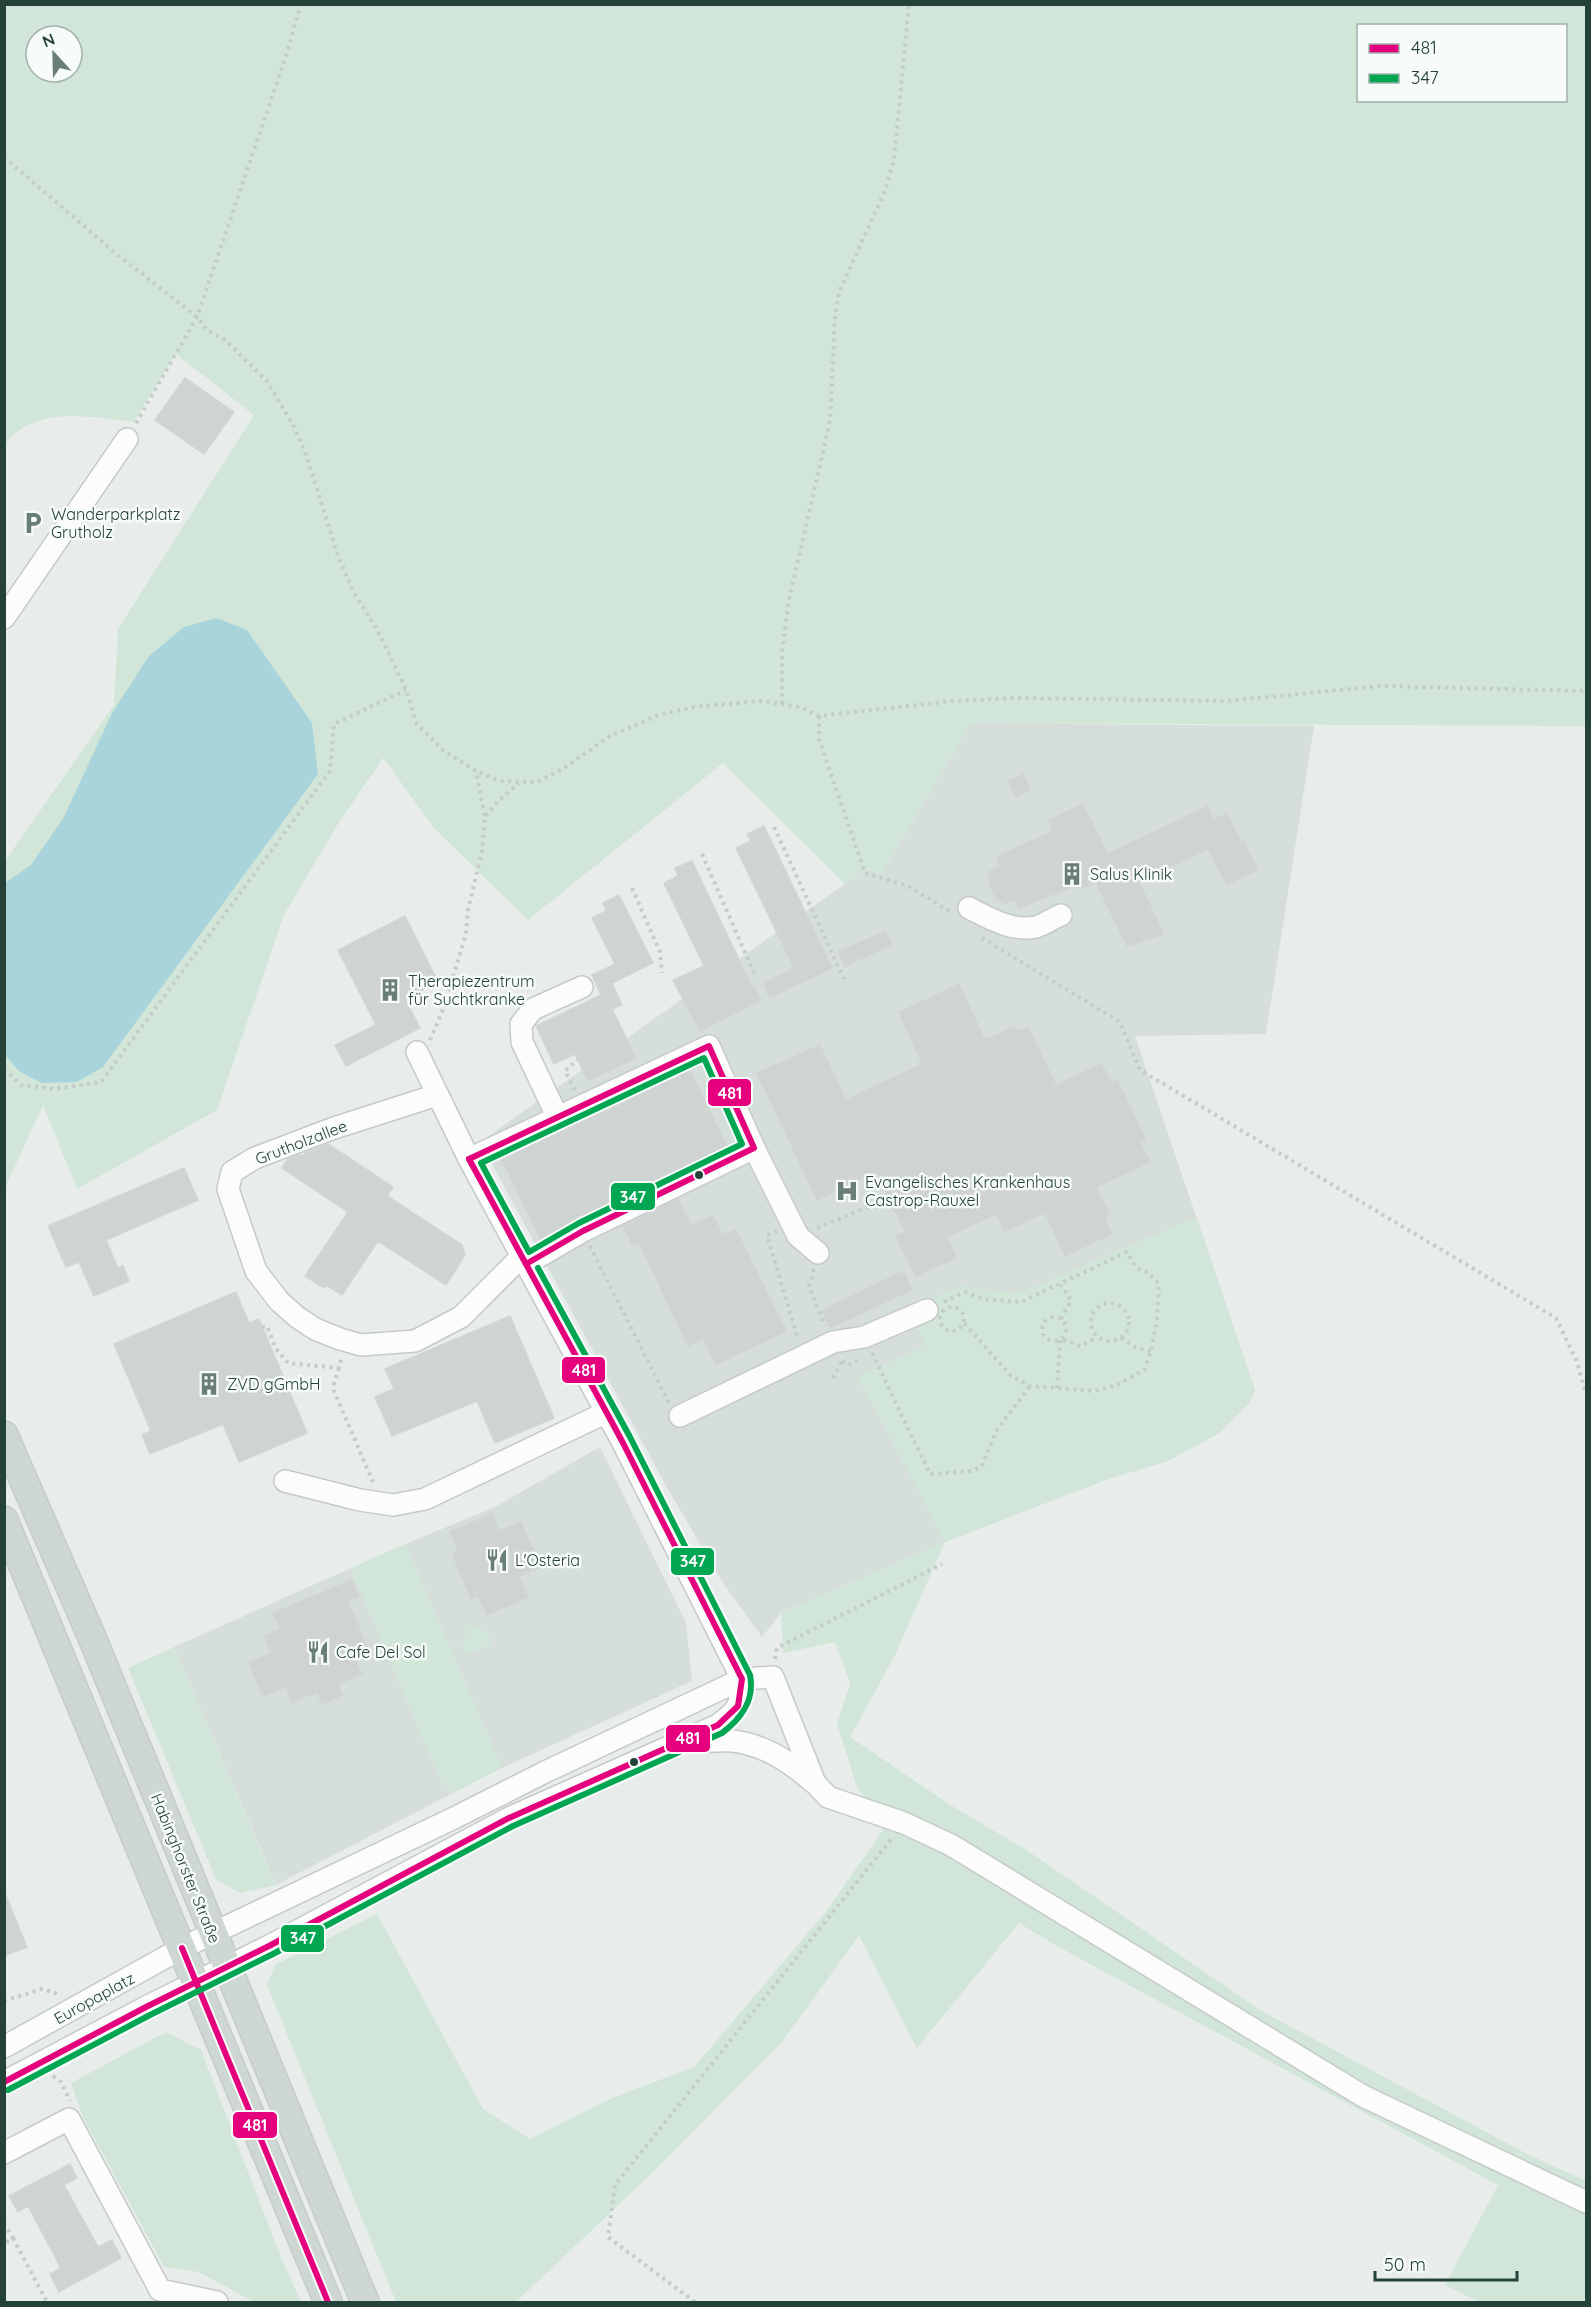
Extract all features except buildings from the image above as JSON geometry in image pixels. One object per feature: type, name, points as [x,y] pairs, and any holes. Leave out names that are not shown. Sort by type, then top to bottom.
[{"type":"main road","name":"Habinghorster Straße","points":[[4,1435],[91,1635],[365,2302]]},
{"type":"main road","name":"Habinghorster Straße","points":[[4,1520],[328,2302]]},
{"type":"street","points":[[4,618],[127,439]]},
{"type":"street","points":[[961,911],[1016,928],[1036,927],[1061,915]]},
{"type":"street","points":[[558,1118],[522,1042],[521,1024],[533,1009],[582,987]]},
{"type":"street","points":[[469,1159],[709,1046],[754,1148],[795,1230],[818,1253]]},
{"type":"street","points":[[196,1982],[509,1818],[718,1725],[733,1714],[740,1704],[742,1679],[607,1412],[469,1159],[417,1052]]},
{"type":"street","name":"Grutholzallee","points":[[437,1095],[265,1154],[232,1172],[228,1189],[256,1270],[279,1301],[315,1329],[361,1345],[414,1341],[461,1317],[524,1260],[754,1148]]},
{"type":"street","points":[[675,1410],[833,1342],[864,1337],[927,1310]]},
{"type":"street","points":[[285,1481],[360,1500],[393,1505],[425,1498],[607,1412]]},
{"type":"street","points":[[182,1948],[742,1679],[773,1677],[815,1783]]},
{"type":"street","points":[[681,1742],[733,1742],[767,1750],[796,1767],[828,1797],[904,1824],[951,1845],[1363,2096],[1587,2202]]},
{"type":"street","name":"Europaplatz","points":[[4,2047],[182,1948]]},
{"type":"street","name":"Europaplatz","points":[[4,2082],[196,1982]]},
{"type":"street","points":[[4,2153],[69,2119],[160,2290],[217,2302]]},
{"type":"path","points":[[127,439],[197,317],[285,60],[301,4]]},
{"type":"path","points":[[782,704],[782,652],[789,600],[830,421],[835,316],[839,292],[885,191],[894,160],[909,4]]},
{"type":"path","points":[[4,158],[114,252],[197,317],[208,332],[225,340],[267,381],[294,427],[307,457],[338,556],[353,591],[378,631],[406,690],[417,724],[443,750],[476,771],[500,781],[537,782],[561,770],[610,736],[661,714],[694,707],[761,701],[800,707],[819,716],[953,700],[1014,698],[1226,701],[1380,686],[1587,691]]},
{"type":"path","points":[[4,1070],[21,1085],[43,1088],[54,1089],[101,1082],[330,771],[334,724],[406,690]]},
{"type":"path","points":[[819,716],[819,739],[865,873],[885,881],[908,886],[961,911]]},
{"type":"path","points":[[417,1052],[430,1040],[444,1007],[466,934],[468,910],[482,851],[485,817],[476,771]]},
{"type":"path","points":[[485,817],[498,801],[519,783]]},
{"type":"path","points":[[774,827],[844,979]]},
{"type":"path","points":[[702,854],[754,973]]},
{"type":"path","points":[[632,888],[660,952],[662,973]]},
{"type":"path","points":[[975,932],[1119,1022],[1140,1070],[1556,1318],[1577,1362],[1587,1394]]},
{"type":"path","points":[[578,1059],[566,1071],[583,1107]]},
{"type":"path","points":[[799,1344],[767,1235],[795,1230],[889,1198]]},
{"type":"path","points":[[583,1231],[675,1410]]},
{"type":"path","points":[[927,1310],[965,1292],[983,1299],[1021,1302],[1127,1252],[1135,1266],[1141,1271],[1148,1272],[1159,1284],[1157,1319],[1151,1352],[1144,1370],[1117,1385],[1094,1391],[1030,1386],[1011,1376],[964,1323],[964,1315],[959,1309],[951,1306],[944,1310],[940,1318],[942,1326],[949,1331],[958,1330],[964,1323]]},
{"type":"path","points":[[1061,1285],[1071,1300],[1061,1319]]},
{"type":"path","points":[[1101,1305],[1120,1306],[1126,1313],[1129,1322],[1127,1331],[1121,1338],[1109,1341],[1097,1337],[1092,1329],[1091,1320],[1094,1311],[1101,1305]]},
{"type":"path","points":[[1054,1317],[1061,1319],[1066,1328],[1065,1334],[1060,1339],[1052,1341],[1045,1337],[1042,1330],[1044,1323],[1054,1317]]},
{"type":"path","points":[[262,1327],[267,1326],[276,1349],[288,1364],[339,1368]]},
{"type":"path","points":[[1060,1339],[1081,1346],[1097,1337]]},
{"type":"path","points":[[1121,1338],[1135,1347],[1151,1352]]},
{"type":"path","points":[[1057,1388],[1060,1339]]},
{"type":"path","points":[[344,1340],[334,1391],[380,1503]]},
{"type":"path","points":[[842,1361],[848,1365],[872,1353],[930,1474],[972,1471],[982,1466],[996,1431],[1030,1386]]},
{"type":"path","points":[[773,1677],[777,1648],[942,1564]]},
{"type":"path","points":[[695,2302],[608,2237],[615,2185],[904,1824]]},
{"type":"path","points":[[4,2001],[42,1989],[55,1993],[58,1997]]},
{"type":"path","points":[[4,2223],[47,2302]]},
{"type":"path","points":[[6,2243],[13,2238]]},
{"type":"shaded area","name":"Evangelisches Krankenhaus Castrop-Rauxel","points":[[971,723],[1314,726],[1266,1034],[1135,1036],[1255,1390],[1250,1402],[1219,1433],[1168,1461],[1108,1479],[945,1542],[781,1613],[762,1637],[721,1580],[665,1484],[492,1164],[483,1140],[866,869],[881,874]]},
{"type":"shaded area","points":[[600,1447],[686,1623],[692,1681],[502,1768],[405,1544],[495,1507]]},
{"type":"shaded area","points":[[351,1568],[442,1783],[453,1793],[276,1885],[174,1647]]},
{"type":"green space","points":[[5,5],[1586,5],[1586,726],[971,723],[881,874],[866,869],[845,884],[723,763],[528,920],[434,828],[383,758],[336,827],[284,915],[217,1110],[77,1189],[43,1105],[5,1188],[5,861],[114,705],[118,629],[254,415],[176,354],[134,422],[65,416],[32,423],[17,432],[5,444]]},
{"type":"green space","points":[[1196,1217],[1255,1390],[1250,1402],[1219,1433],[1168,1461],[1108,1479],[945,1542],[858,1377],[925,1346],[915,1323],[928,1300],[962,1286],[1012,1293],[1029,1289]]},
{"type":"green space","points":[[945,1542],[895,1655],[850,1737],[952,1806],[1025,1849],[1260,2010],[1527,2154],[1586,2181],[1586,2302],[1479,2302],[1445,2285],[1498,2185],[1055,1945],[1019,1923],[917,2048],[859,1936],[781,2043],[651,2174],[516,2302],[396,2302],[267,1985],[275,1965],[377,1914],[483,2109],[530,2139],[610,2099],[694,2067],[825,1913],[883,1830],[856,1784],[837,1724],[850,1683],[835,1642],[783,1653],[781,1613]]},
{"type":"green space","points":[[405,1544],[502,1768],[453,1793],[442,1783],[351,1568]]},
{"type":"green space","points":[[471,1624],[487,1633],[492,1644],[467,1654],[461,1639],[467,1636],[463,1628]]},
{"type":"green space","points":[[174,1647],[276,1885],[240,1893],[216,1879],[128,1668]]},
{"type":"green space","points":[[166,2032],[201,2050],[282,2260],[301,2302],[254,2302],[199,2272],[164,2267],[83,2117],[71,2083]]},
{"type":"water","points":[[216,618],[247,630],[312,723],[318,774],[103,1067],[77,1082],[42,1083],[20,1072],[5,1055],[5,883],[31,865],[64,817],[112,713],[149,656],[184,627]]},
{"type":"transit line","name":"481","points":[[469,1159],[709,1046],[754,1148],[583,1231],[526,1264]]},
{"type":"transit line","name":"347","points":[[704,1058],[742,1144],[579,1223],[529,1252],[481,1163],[704,1058]]},
{"type":"transit line","name":"481","points":[[4,2082],[146,2007],[269,1946],[509,1818],[718,1725],[738,1706],[742,1679],[622,1441],[469,1159]]},
{"type":"transit line","name":"347","points":[[8,2090],[150,2015],[273,1954],[513,1826],[722,1733],[741,1715],[751,1692],[750,1675],[630,1437],[538,1268]]},
{"type":"transit line","name":"481","points":[[182,1948],[328,2302]]},
{"type":"place","name":"Wanderparkplatz Grutholz","points":[[33,523]]},
{"type":"place","name":"Salus Klinik","points":[[1072,874]]},
{"type":"place","name":"Therapiezentrum für Suchtkranke","points":[[390,990]]},
{"type":"place","name":"Evangelisches Krankenhaus Castrop-Rauxel","points":[[847,1191]]},
{"type":"place","name":"ZVD gGmbH","points":[[209,1384]]},
{"type":"place","name":"L'Osteria","points":[[497,1560]]},
{"type":"place","name":"Cafe Del Sol","points":[[318,1652]]}]
